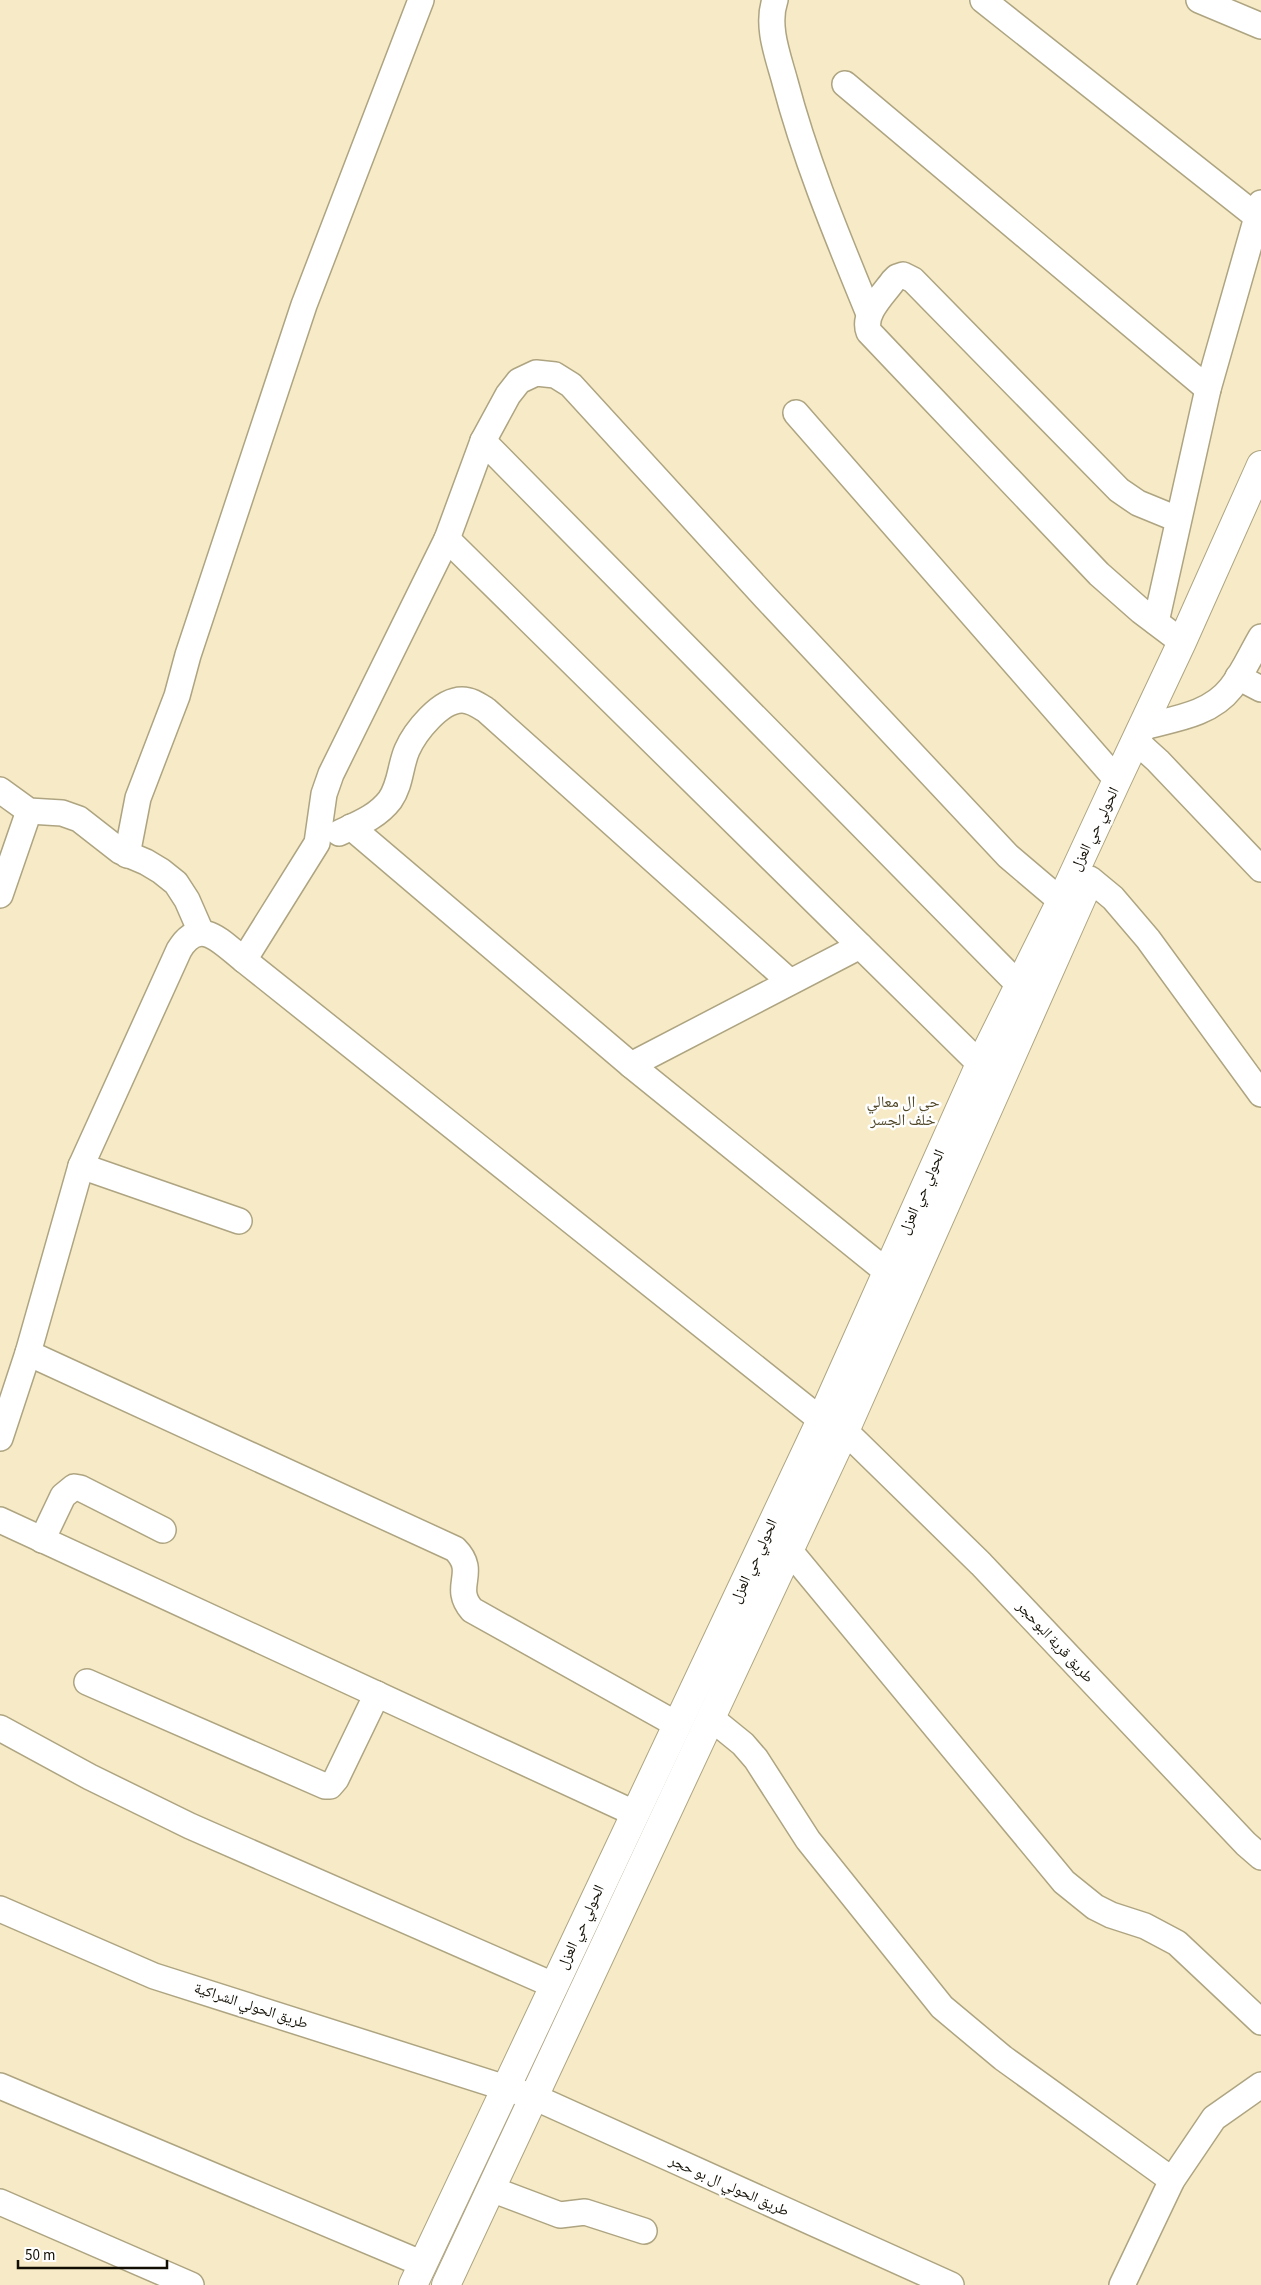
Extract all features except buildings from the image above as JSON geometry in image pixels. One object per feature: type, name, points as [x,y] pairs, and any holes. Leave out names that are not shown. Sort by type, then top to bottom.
[{"type":"highway","points":[[1117,780],[1182,642],[1261,465]]},
{"type":"highway","name":"الحولي حي العزل","points":[[418,2275],[676,1724],[833,1426],[1090,880],[1116,809],[1117,780]]},
{"type":"highway","name":"الحولي حي العزل","points":[[446,2285],[789,1550],[886,1271],[980,1064],[1018,984],[1061,901],[1117,780]]},
{"type":"street","points":[[127,855],[138,798],[177,696],[188,655],[304,304],[421,0]]},
{"type":"street","points":[[775,0],[773,37],[795,120],[825,206],[870,314]]},
{"type":"street","points":[[983,0],[1259,210],[1208,389],[1177,519],[1156,622]]},
{"type":"street","points":[[1199,0],[1261,26]]},
{"type":"street","points":[[845,84],[1208,389]]},
{"type":"street","points":[[1177,519],[1138,503],[1110,483],[908,276],[897,276],[870,314],[867,326],[873,337],[1099,574],[1182,642]]},
{"type":"street","points":[[244,960],[317,843],[324,794],[331,774],[447,539],[483,441],[508,395],[519,380],[536,373],[555,375],[571,385],[760,591],[1008,856],[1061,901]]},
{"type":"street","points":[[796,413],[1117,780]]},
{"type":"street","points":[[483,441],[1018,984]]},
{"type":"street","points":[[447,539],[980,1064]]},
{"type":"street","points":[[1261,637],[1238,677],[1219,700],[1207,708],[1139,734],[1158,761],[1261,869]]},
{"type":"street","points":[[1238,677],[1261,689]]},
{"type":"street","points":[[317,843],[375,815],[390,800],[400,778],[406,751],[422,725],[448,704],[461,700],[474,702],[486,710],[789,981]]},
{"type":"street","points":[[0,790],[29,811],[71,815],[127,855],[154,866],[176,883],[187,900],[201,932],[191,935],[179,950],[81,1166],[28,1353],[0,1438]]},
{"type":"street","points":[[0,894],[29,811]]},
{"type":"street","points":[[352,827],[631,1065],[886,1271]]},
{"type":"street","points":[[1090,880],[1113,898],[1142,931],[1261,1094]]},
{"type":"street","name":"طريق قرية البوحجر","points":[[201,932],[211,934],[833,1426],[981,1564],[1261,1858]]},
{"type":"street","points":[[631,1065],[789,981],[860,946]]},
{"type":"street","points":[[81,1166],[240,1221]]},
{"type":"street","points":[[28,1353],[455,1549],[462,1556],[466,1565],[462,1593],[472,1610],[676,1724]]},
{"type":"street","points":[[42,1540],[63,1496],[74,1487],[80,1488],[163,1530]]},
{"type":"street","points":[[0,1520],[634,1813]]},
{"type":"street","points":[[789,1550],[1064,1882],[1095,1907],[1111,1915],[1145,1926],[1177,1943],[1261,2022]]},
{"type":"street","points":[[87,1682],[325,1786],[330,1786],[336,1779],[377,1694]]},
{"type":"street","points":[[711,1718],[743,1744],[756,1759],[808,1840],[942,2007],[1002,2058],[1172,2180]]},
{"type":"street","points":[[0,1728],[90,1777],[190,1826],[553,1985]]},
{"type":"street","name":"طريق الحولي الشراكية","points":[[0,1910],[154,1976],[507,2088]]},
{"type":"street","points":[[1122,2285],[1172,2180],[1214,2118],[1261,2084]]},
{"type":"street","points":[[0,2086],[418,2275]]},
{"type":"street","name":"طريق الحولي ال بو حجر","points":[[507,2088],[534,2097],[951,2285]]},
{"type":"street","points":[[491,2190],[560,2215],[585,2212],[644,2231]]},
{"type":"street","points":[[0,2202],[191,2285]]},
{"type":"district","name":"حي ال معالي خلف الجسر","points":[[903,1111]]}]
